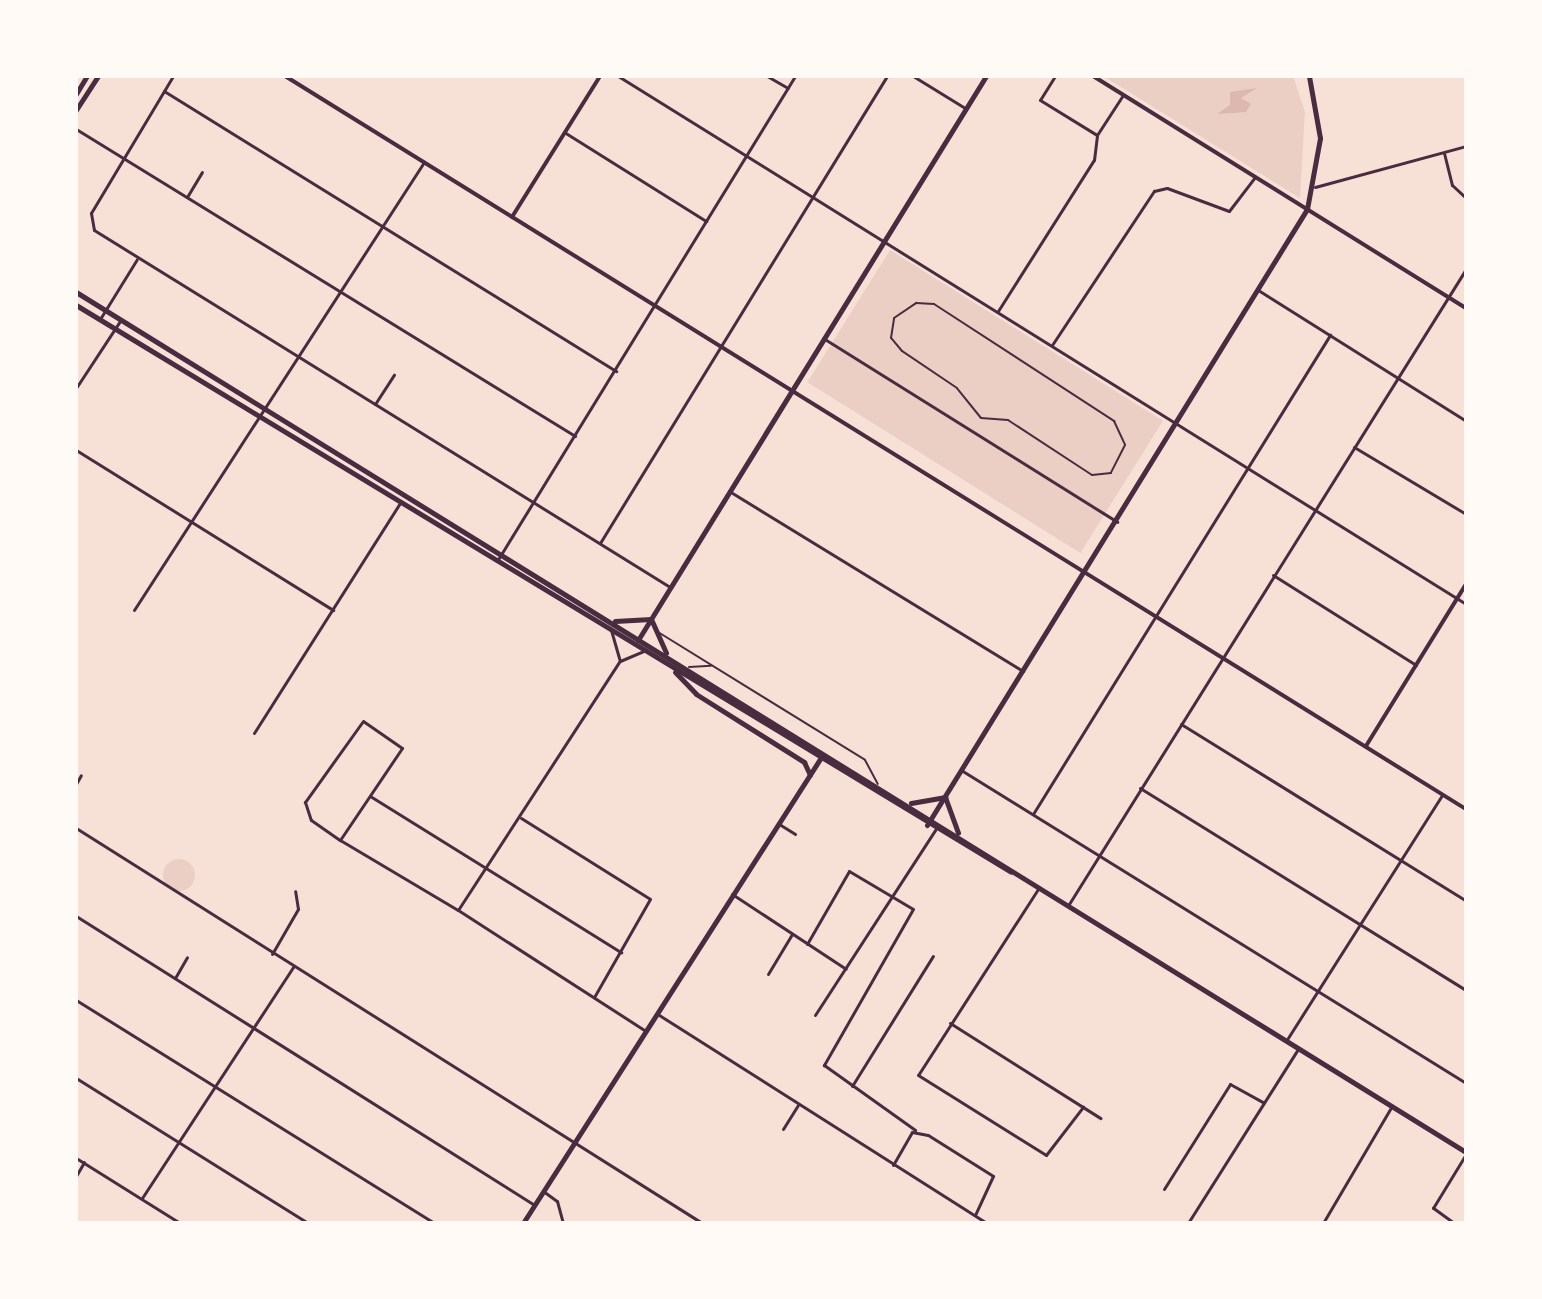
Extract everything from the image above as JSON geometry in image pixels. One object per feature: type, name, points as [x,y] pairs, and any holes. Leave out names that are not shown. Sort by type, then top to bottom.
[{"type":"main road","points":[[76,94],[87,76]]},
{"type":"main road","points":[[76,110],[98,76]]},
{"type":"main road","points":[[635,645],[986,76]]},
{"type":"main road","points":[[927,825],[1178,424],[1307,209],[1315,187],[1319,118],[1309,76]]},
{"type":"main road","points":[[76,292],[959,834],[1038,889],[1466,1153]]},
{"type":"main road","points":[[76,305],[935,830],[1013,873]]},
{"type":"main road","points":[[614,621],[651,619]]},
{"type":"main road","points":[[651,619],[667,654]]},
{"type":"main road","points":[[669,666],[696,694],[804,762],[810,775]]},
{"type":"main road","points":[[523,1223],[820,759]]},
{"type":"main road","points":[[908,803],[945,797]]},
{"type":"main road","points":[[945,797],[959,834]]},
{"type":"street","points":[[173,76],[91,213],[94,230],[670,587]]},
{"type":"street","points":[[285,76],[1466,809]]},
{"type":"street","points":[[512,217],[600,76]]},
{"type":"street","points":[[618,76],[1466,604]]},
{"type":"street","points":[[767,76],[788,88]]},
{"type":"street","points":[[497,561],[795,76]]},
{"type":"street","points":[[600,543],[887,76]]},
{"type":"street","points":[[913,76],[965,108]]},
{"type":"street","points":[[1055,76],[1040,100],[1097,135]]},
{"type":"street","points":[[1093,76],[1466,308]]},
{"type":"street","points":[[164,91],[616,371]]},
{"type":"street","points":[[998,311],[1094,160],[1097,135],[1123,95]]},
{"type":"street","points":[[76,129],[575,436]]},
{"type":"street","points":[[564,132],[706,221]]},
{"type":"street","points":[[1315,187],[1466,146]]},
{"type":"street","points":[[1443,152],[1452,185],[1466,198]]},
{"type":"street","points":[[134,610],[258,415],[269,410],[424,162]]},
{"type":"street","points":[[187,197],[202,172]]},
{"type":"street","points":[[1052,345],[1154,191],[1167,188],[1229,211],[1255,177]]},
{"type":"street","points":[[100,319],[137,259]]},
{"type":"street","points":[[1067,907],[1466,269]]},
{"type":"street","points":[[1258,290],[1466,421]]},
{"type":"street","points":[[934,304],[992,347],[1008,347],[1030,365],[1120,429],[1125,445],[1111,473],[1080,470],[1008,420],[981,418],[957,388],[894,344],[891,325],[906,307],[934,304]]},
{"type":"street","points":[[76,388],[121,319]]},
{"type":"street","points":[[1033,814],[1330,335]]},
{"type":"street","points":[[823,338],[1117,522]]},
{"type":"street","points":[[375,404],[394,375]]},
{"type":"street","points":[[1354,447],[1466,514]]},
{"type":"street","points":[[76,450],[333,610]]},
{"type":"street","points":[[729,491],[1023,671]]},
{"type":"street","points":[[254,733],[401,502]]},
{"type":"street","points":[[1273,575],[1416,665]]},
{"type":"street","points":[[1366,746],[1466,584]]},
{"type":"street","points":[[611,630],[620,661]]},
{"type":"street","points":[[654,630],[868,762],[878,784]]},
{"type":"street","points":[[458,910],[620,661],[645,651]]},
{"type":"street","points":[[689,667],[712,666]]},
{"type":"street","points":[[340,840],[402,748],[359,720],[304,807],[340,840],[458,910],[645,1031]]},
{"type":"street","points":[[1181,724],[1466,901]]},
{"type":"street","points":[[961,770],[1466,1083]]},
{"type":"street","points":[[76,784],[81,775]]},
{"type":"street","points":[[1140,788],[1466,990]]},
{"type":"street","points":[[1286,1041],[1442,795]]},
{"type":"street","points":[[370,796],[488,865],[621,952]]},
{"type":"street","points":[[520,817],[650,899],[594,997]]},
{"type":"street","points":[[779,824],[795,834]]},
{"type":"street","points":[[76,828],[702,1223]]},
{"type":"street","points":[[815,1015],[935,830]]},
{"type":"street","points":[[807,944],[845,873],[893,895],[913,909],[913,917],[824,1065],[915,1130],[993,1176],[975,1215]]},
{"type":"street","points":[[1038,889],[919,1071],[922,1079],[1046,1155],[1083,1107]]},
{"type":"street","points":[[272,954],[298,909],[295,891]]},
{"type":"street","points":[[732,893],[846,969]]},
{"type":"street","points":[[76,916],[534,1205]]},
{"type":"street","points":[[768,974],[792,934]]},
{"type":"street","points":[[852,1086],[933,956]]},
{"type":"street","points":[[175,978],[187,957]]},
{"type":"street","points":[[142,1198],[293,967]]},
{"type":"street","points":[[76,1000],[434,1223]]},
{"type":"street","points":[[656,1013],[987,1223]]},
{"type":"street","points":[[950,1023],[1100,1118]]},
{"type":"street","points":[[1188,1223],[1298,1049]]},
{"type":"street","points":[[76,1078],[308,1223]]},
{"type":"street","points":[[1164,1189],[1230,1084],[1263,1102]]},
{"type":"street","points":[[783,1129],[798,1105]]},
{"type":"street","points":[[1323,1223],[1392,1106]]},
{"type":"street","points":[[893,1165],[915,1130]]},
{"type":"street","points":[[1454,1223],[1433,1208],[1466,1153]]},
{"type":"street","points":[[76,1158],[180,1223]]},
{"type":"street","points":[[76,1176],[84,1162]]},
{"type":"street","points":[[543,1190],[557,1201],[563,1223]]},
{"type":"shaded area","points":[[1103,76],[1293,76],[1305,112],[1300,198]]},
{"type":"shaded area","points":[[1257,88],[1241,98],[1251,104],[1246,112],[1217,114],[1230,105],[1230,92]]},
{"type":"shaded area","points":[[890,250],[1163,421],[1080,553],[807,382]]},
{"type":"shaded area","points":[[179,859],[190,864],[195,875],[190,886],[179,891],[168,886],[163,875],[168,864]]}]
